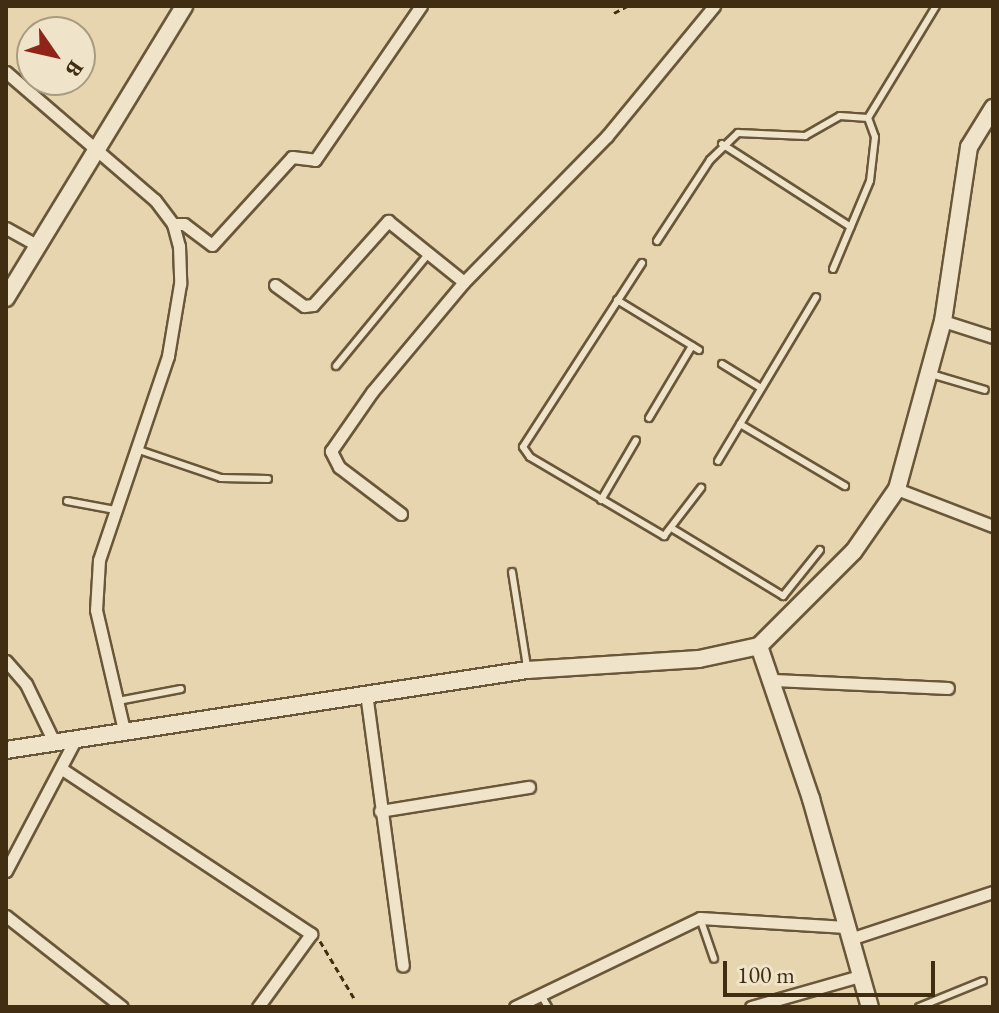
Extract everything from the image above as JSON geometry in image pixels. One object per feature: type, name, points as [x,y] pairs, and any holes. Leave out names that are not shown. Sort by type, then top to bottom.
[{"type":"street","points":[[6,298],[184,6]]},
{"type":"street","points":[[173,224],[184,224],[212,245],[292,157],[315,160],[421,6]]},
{"type":"street","points":[[401,514],[339,467],[331,451],[372,392],[464,282],[607,136],[714,6]]},
{"type":"street","points":[[6,72],[155,200],[173,224],[180,284],[171,342],[99,560],[96,610],[124,730]]},
{"type":"street","points":[[6,750],[527,670],[699,659],[759,646],[854,551],[897,489],[931,374],[943,321],[966,161],[987,128],[993,108]]},
{"type":"street","points":[[275,285],[304,306],[313,305],[388,221],[464,282]]},
{"type":"street","points":[[6,228],[38,246]]},
{"type":"street","points":[[943,321],[993,337]]},
{"type":"street","points":[[897,489],[993,526]]},
{"type":"street","points":[[759,646],[774,680],[870,1007]]},
{"type":"street","points":[[6,661],[26,684],[54,742]]},
{"type":"street","points":[[774,680],[948,688]]},
{"type":"street","points":[[366,693],[403,966]]},
{"type":"street","points":[[6,871],[75,740]]},
{"type":"street","points":[[62,769],[311,934],[258,1007]]},
{"type":"street","points":[[380,811],[529,787]]},
{"type":"street","points":[[515,1007],[700,918],[848,933],[993,892]]},
{"type":"street","points":[[6,916],[122,1007]]},
{"type":"street","points":[[751,1007],[860,976]]},
{"type":"lane","points":[[868,118],[936,6]]},
{"type":"lane","points":[[657,241],[722,144],[738,133],[805,136],[840,116],[868,118]]},
{"type":"lane","points":[[833,269],[870,181],[875,137],[868,118]]},
{"type":"lane","points":[[722,144],[851,227]]},
{"type":"lane","points":[[336,366],[429,253]]},
{"type":"lane","points":[[642,263],[523,447],[530,457],[664,536],[673,529],[701,488]]},
{"type":"lane","points":[[718,461],[816,297]]},
{"type":"lane","points":[[617,300],[695,348],[649,418]]},
{"type":"lane","points":[[722,364],[761,388]]},
{"type":"lane","points":[[931,374],[985,390]]},
{"type":"lane","points":[[740,424],[845,486]]},
{"type":"lane","points":[[601,500],[636,440]]},
{"type":"lane","points":[[136,449],[221,478],[268,479]]},
{"type":"lane","points":[[67,501],[116,510]]},
{"type":"lane","points":[[673,529],[783,596],[820,550]]},
{"type":"lane","points":[[512,572],[527,670]]},
{"type":"lane","points":[[116,702],[181,689]]},
{"type":"lane","points":[[700,918],[714,959]]},
{"type":"lane","points":[[919,1007],[983,981]]},
{"type":"lane","points":[[541,995],[548,1007]]},
{"type":"path","points":[[614,13],[627,6]]},
{"type":"path","points":[[311,934],[322,943],[354,998]]}]
